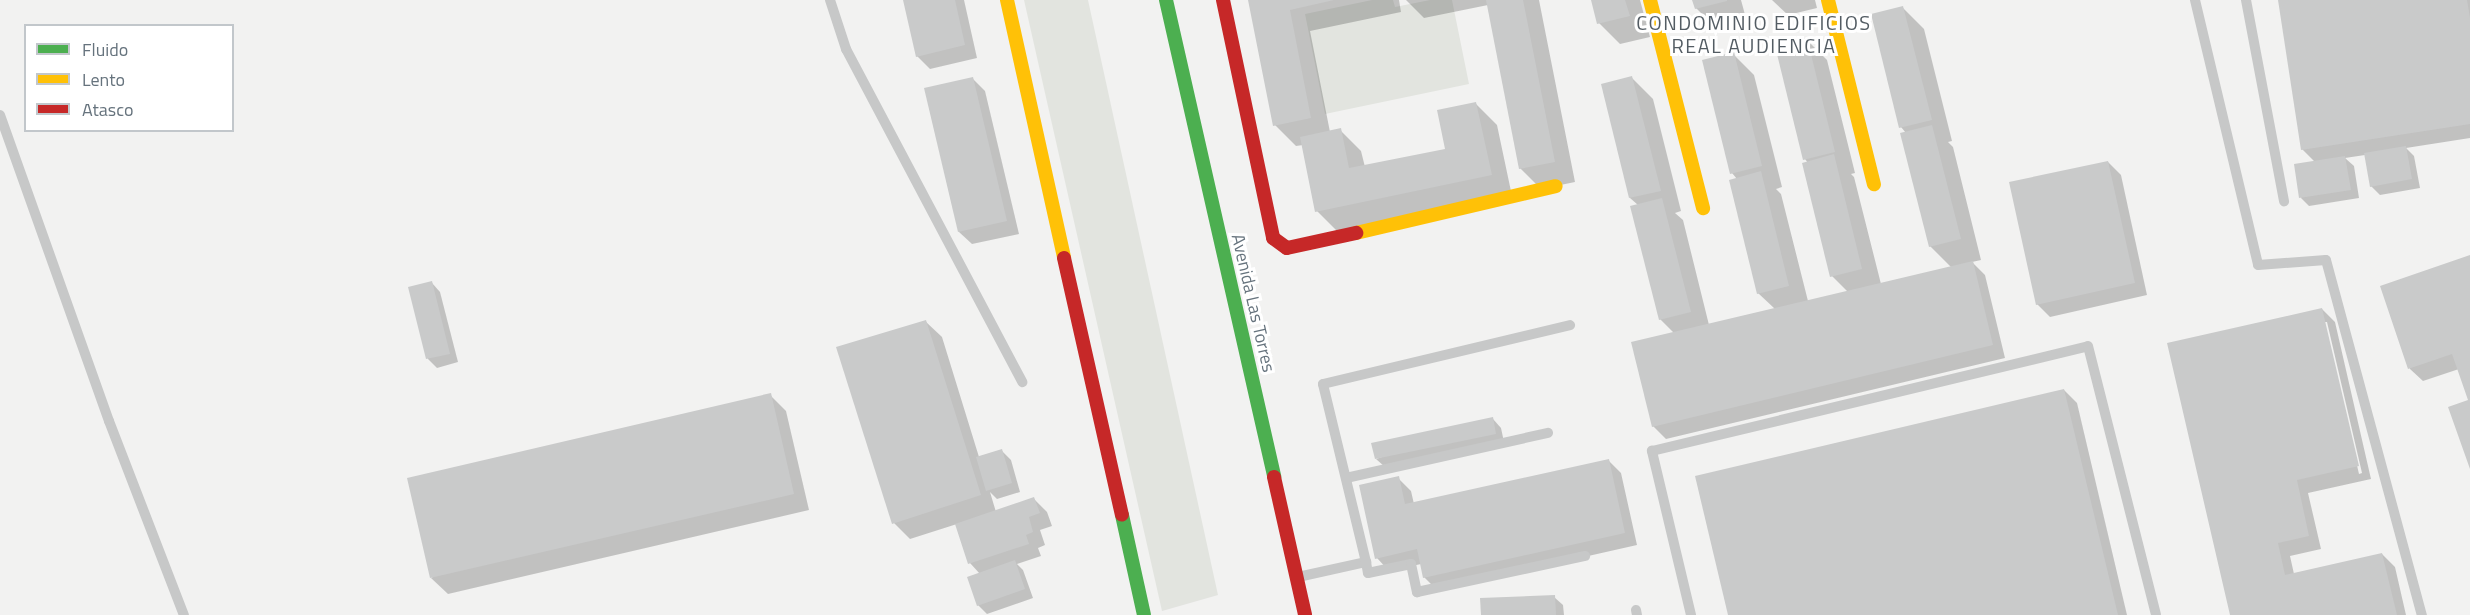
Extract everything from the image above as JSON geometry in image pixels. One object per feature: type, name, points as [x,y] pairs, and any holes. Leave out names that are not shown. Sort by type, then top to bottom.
[{"type":"street","points":[[1007,0],[1144,615]]},
{"type":"street","name":"Avenida Las Torres","points":[[1166,0],[1305,615]]},
{"type":"street","points":[[1223,0],[1274,238],[1280,245],[1287,248],[1296,247],[1556,186]]},
{"type":"street","points":[[1650,0],[1703,208]]},
{"type":"street","points":[[1828,0],[1874,184]]},
{"type":"lane","points":[[830,0],[846,49],[1022,382]]},
{"type":"lane","points":[[2195,0],[2258,265],[2326,260],[2422,615]]},
{"type":"lane","points":[[2246,0],[2284,201]]},
{"type":"lane","points":[[0,115],[105,410],[184,615]]},
{"type":"lane","points":[[1570,325],[1323,384],[1368,573],[1411,564],[1417,592],[1586,556]]},
{"type":"lane","points":[[1691,615],[1652,451],[2088,346],[2156,615]]},
{"type":"lane","points":[[1346,478],[1548,433]]},
{"type":"lane","points":[[1297,578],[1366,562]]},
{"type":"shaded area","points":[[1024,0],[1088,0],[1218,595],[1162,611]]},
{"type":"shaded area","points":[[1372,0],[1393,0],[1395,7],[1430,0],[1452,0],[1469,84],[1325,114],[1305,14]]},
{"type":"building","points":[[903,0],[955,0],[965,45],[916,57]]},
{"type":"building","points":[[1248,0],[1334,0],[1290,10],[1311,118],[1273,126]]},
{"type":"building","points":[[1486,0],[1523,0],[1555,162],[1519,169]]},
{"type":"building","points":[[1591,0],[1625,0],[1630,16],[1597,24]]},
{"type":"building","points":[[1692,0],[1727,0],[1727,1],[1695,9]]},
{"type":"building","points":[[2278,0],[2467,0],[2470,18],[2470,124],[2301,150]]},
{"type":"building","points":[[1903,6],[1932,120],[1899,128],[1871,14]]},
{"type":"building","points":[[1807,38],[1835,152],[1803,160],[1775,46]]},
{"type":"building","points":[[1734,52],[1762,166],[1730,174],[1702,60]]},
{"type":"building","points":[[1632,76],[1661,191],[1629,198],[1601,84]]},
{"type":"building","points":[[973,77],[1007,221],[958,232],[924,88]]},
{"type":"building","points":[[1476,102],[1492,175],[1315,212],[1300,137],[1341,128],[1349,168],[1445,149],[1437,110]]},
{"type":"building","points":[[1932,125],[1961,239],[1929,247],[1900,133]]},
{"type":"building","points":[[2406,146],[2412,179],[2370,187],[2364,153]]},
{"type":"building","points":[[1834,154],[1862,269],[1830,277],[1802,163]]},
{"type":"building","points":[[2345,156],[2351,190],[2299,198],[2294,164]]},
{"type":"building","points":[[2108,161],[2135,283],[2036,305],[2009,182]]},
{"type":"building","points":[[1761,171],[1789,286],[1757,294],[1729,180]]},
{"type":"building","points":[[1662,198],[1691,312],[1659,320],[1630,206]]},
{"type":"building","points":[[2470,255],[2470,469],[2448,407],[2468,400],[2452,354],[2408,369],[2380,286]]},
{"type":"building","points":[[1973,261],[1993,345],[1652,427],[1631,342]]},
{"type":"building","points":[[432,281],[450,354],[426,359],[408,287]]},
{"type":"building","points":[[2322,308],[2359,466],[2297,480],[2309,536],[2278,543],[2285,575],[2382,553],[2397,615],[2230,615],[2167,343]]},
{"type":"building","points":[[926,320],[981,495],[892,524],[836,347]]},
{"type":"building","points":[[2064,389],[2118,615],[1728,615],[1695,476]]},
{"type":"building","points":[[771,393],[794,494],[430,578],[407,478]]},
{"type":"building","points":[[1493,417],[1496,434],[1375,459],[1371,443]]},
{"type":"building","points":[[1002,449],[1012,483],[986,491],[976,457]]},
{"type":"building","points":[[1609,459],[1625,533],[1423,578],[1417,549],[1375,559],[1359,485],[1399,476],[1405,504]]},
{"type":"building","points":[[1034,497],[1040,513],[1029,517],[1033,532],[1026,535],[1029,544],[968,564],[955,524]]},
{"type":"building","points":[[1015,560],[1025,589],[977,606],[967,577]]},
{"type":"building","points":[[1555,595],[1556,615],[1481,615],[1480,598]]},
{"type":"traffic: fast","points":[[1166,0],[1274,477]]},
{"type":"traffic: fast","points":[[1122,515],[1144,615]]},
{"type":"traffic: slow","points":[[1007,0],[1064,258]]},
{"type":"traffic: slow","points":[[1650,0],[1703,208]]},
{"type":"traffic: slow","points":[[1828,0],[1874,184]]},
{"type":"traffic: slow","points":[[1356,233],[1556,186]]},
{"type":"traffic: jam","points":[[1223,0],[1273,238],[1287,248],[1356,233]]},
{"type":"traffic: jam","points":[[1064,258],[1122,515]]},
{"type":"traffic: jam","points":[[1274,477],[1305,615]]},
{"type":"district","name":"CONDOMINIO EDIFICIOS REAL AUDIENCIA","points":[[1754,34]]}]
